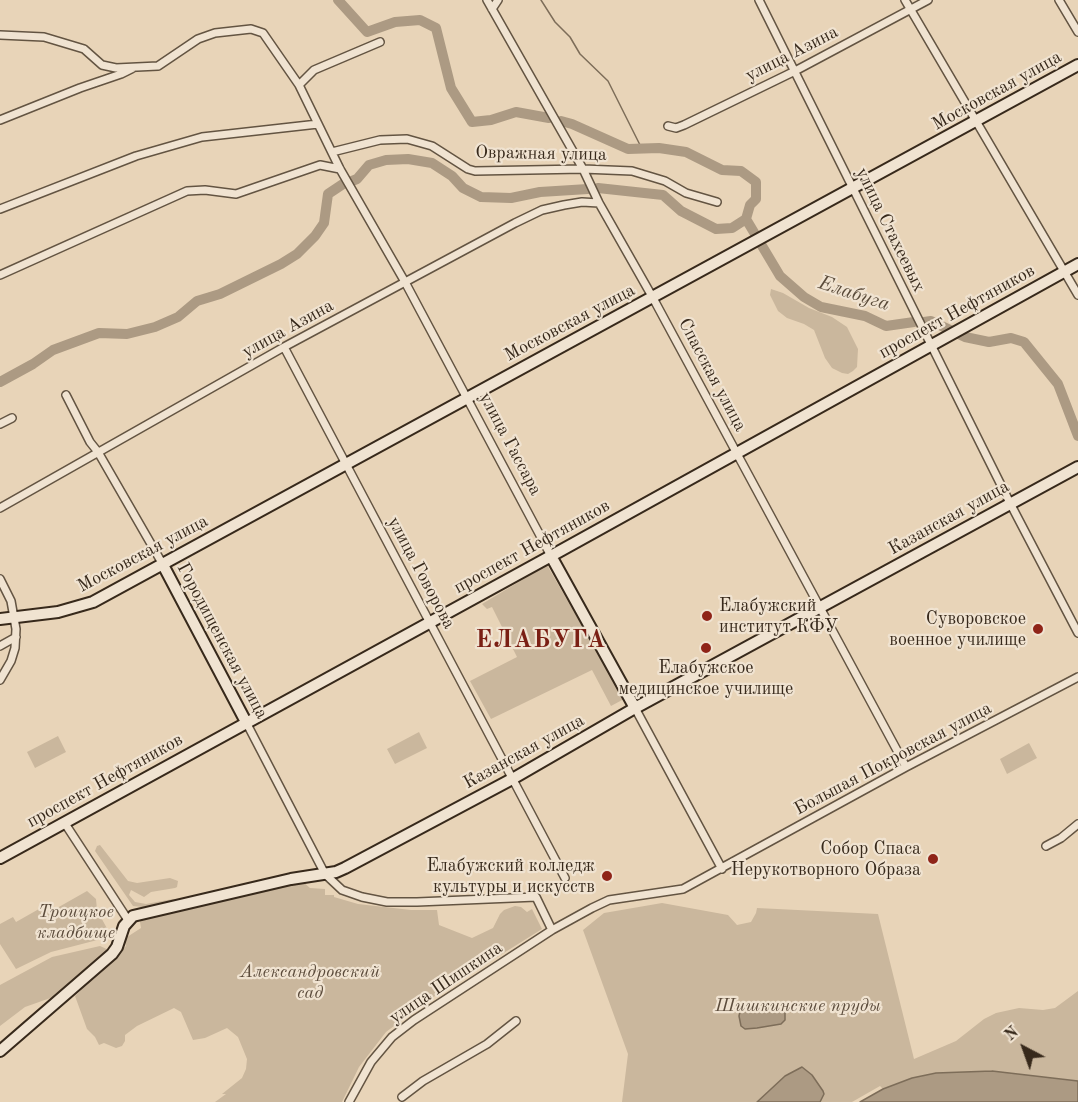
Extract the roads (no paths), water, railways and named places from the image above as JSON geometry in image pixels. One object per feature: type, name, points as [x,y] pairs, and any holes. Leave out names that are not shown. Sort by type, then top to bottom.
[{"type":"main road","name":"Московская улица","points":[[0,619],[76,608],[93,602],[1078,65]]},
{"type":"main road","name":"проспект Нефтяников","points":[[0,858],[1078,264]]},
{"type":"main road","name":"Казанская улица","points":[[128,920],[138,914],[345,868],[514,778],[635,708],[1078,467]]},
{"type":"main road","name":"улица Гассара","points":[[551,556],[635,708]]},
{"type":"main road","name":"Городищенская улица","points":[[162,563],[246,722]]},
{"type":"main road","points":[[0,1051],[112,954],[128,920]]},
{"type":"street","name":"Спасская улица","points":[[487,0],[583,169],[599,203],[653,298],[906,767]]},
{"type":"street","points":[[492,9],[498,0]]},
{"type":"street","name":"улица Стахеевых","points":[[759,0],[1010,503],[1078,633]]},
{"type":"street","points":[[905,0],[1078,295]]},
{"type":"street","name":"улица Азина","points":[[668,126],[676,128],[684,125],[795,71],[928,0]]},
{"type":"street","points":[[1059,0],[1078,32]]},
{"type":"street","name":"улица Гассара","points":[[135,67],[158,66],[198,39],[215,33],[251,29],[258,30],[267,37],[299,85],[340,169],[405,282],[551,556]]},
{"type":"street","points":[[0,35],[44,37],[84,49],[102,65],[116,68],[135,67]]},
{"type":"street","points":[[299,85],[314,70],[380,42]]},
{"type":"street","points":[[0,120],[135,67]]},
{"type":"street","points":[[0,209],[136,156],[202,137],[318,124]]},
{"type":"street","name":"Овражная улица","points":[[332,152],[380,140],[407,138],[432,146],[475,171],[583,169],[632,171],[665,181],[686,193],[717,202]]},
{"type":"street","points":[[0,275],[187,191],[205,190],[236,194],[321,165],[340,169]]},
{"type":"street","name":"улица Азина","points":[[0,508],[284,347],[515,223],[542,210],[582,202],[599,203]]},
{"type":"street","name":"улица Говорова","points":[[284,347],[565,878]]},
{"type":"street","name":"Городищенская улица","points":[[66,395],[90,442],[162,563]]},
{"type":"street","points":[[0,424],[12,418]]},
{"type":"street","points":[[0,579],[11,601],[15,616],[16,637],[11,661],[0,680]]},
{"type":"street","points":[[0,646],[16,637]]},
{"type":"street","name":"Большая Покровская улица","points":[[552,930],[609,900],[676,892],[1078,677]]},
{"type":"street","name":"улица Гассара","points":[[635,708],[722,869]]},
{"type":"street","name":"Городищенская улица","points":[[246,722],[325,874]]},
{"type":"street","points":[[64,822],[128,920]]},
{"type":"street","points":[[1046,846],[1061,838],[1078,824]]},
{"type":"street","points":[[325,874],[336,886],[348,893],[387,902],[536,897],[552,930]]},
{"type":"street","name":"улица Шишкина","points":[[350,1102],[371,1062],[392,1037],[414,1020],[552,930]]},
{"type":"street","points":[[402,1097],[423,1081],[488,1044],[516,1022]]},
{"type":"waterway","name":"Елабуга","points":[[338,0],[367,32],[395,22],[420,20],[436,28],[451,88],[472,122],[491,120],[516,112],[549,118]]},
{"type":"waterway","points":[[541,0],[555,22],[570,37],[580,54],[608,81],[642,149]]},
{"type":"waterway","name":"Елабуга","points":[[561,121],[628,149],[659,148],[686,152],[722,170],[741,171],[756,182],[756,199],[750,205],[746,219],[780,276],[804,297],[821,307],[865,316],[886,326],[914,322]]},
{"type":"waterway","name":"Елабуга","points":[[352,181],[357,179],[369,165],[386,160],[408,159],[432,163],[452,176],[463,188],[481,197],[511,198],[540,192],[588,189]]},
{"type":"waterway","points":[[0,382],[53,350],[99,333],[127,334],[155,327],[178,317],[197,301],[220,294],[281,264],[297,254],[315,236],[324,223],[328,194],[343,184]]},
{"type":"waterway","points":[[598,188],[663,195],[681,211],[716,229],[732,228],[746,219]]},
{"type":"waterway","name":"Елабуга","points":[[924,322],[931,321],[965,337],[989,342],[1011,338],[1024,342],[1058,384],[1078,436]]},
{"type":"place","name":"Елабужский институт КФУ","points":[[707,616]]},
{"type":"place","name":"Суворовское военное училище","points":[[1038,629]]},
{"type":"place","name":"Елабужское медицинское училище","points":[[706,648]]},
{"type":"place","name":"Собор Спаса Нерукотворного Образа","points":[[933,859]]},
{"type":"place","name":"Елабужский колледж культуры и искусств","points":[[607,876]]},
{"type":"district","name":"ЕЛАБУГА","points":[[541,641]]},
{"type":"park label","name":"Троицкое кладбище","points":[[76,922]]},
{"type":"park label","name":"Александровский сад","points":[[310,982]]},
{"type":"park label","name":"Шишкинские пруды","points":[[798,1006]]}]
